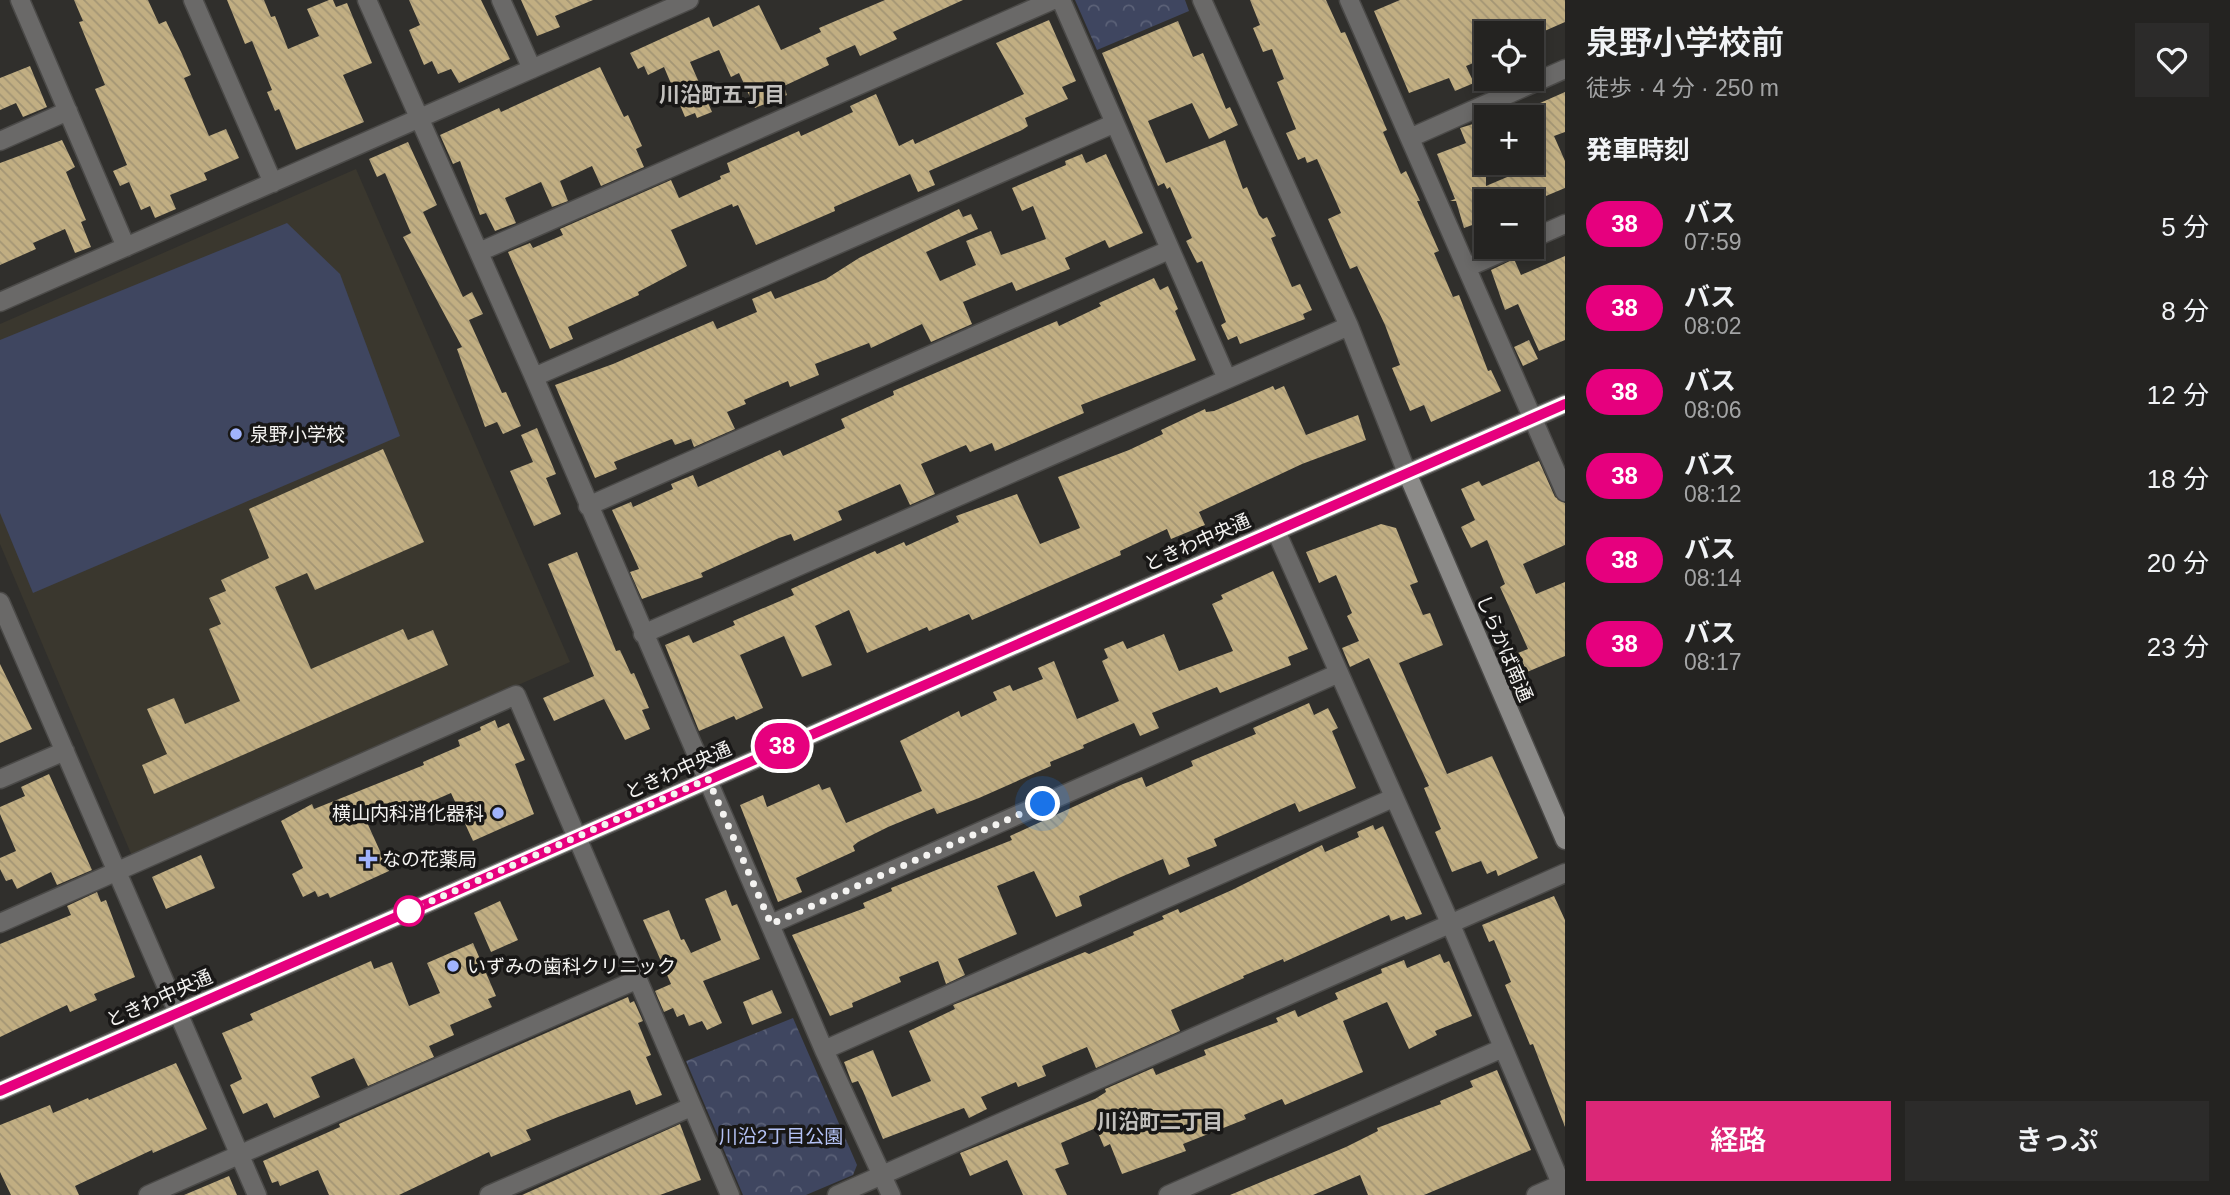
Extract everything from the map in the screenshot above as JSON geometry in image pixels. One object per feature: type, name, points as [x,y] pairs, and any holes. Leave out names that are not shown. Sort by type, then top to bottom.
[{"type":"street","points":[[20,0],[126,247]]},
{"type":"street","points":[[193,0],[273,183]]},
{"type":"street","points":[[367,0],[534,377],[824,1050],[891,1195]]},
{"type":"street","points":[[501,0],[532,69]]},
{"type":"street","points":[[0,302],[689,0]]},
{"type":"street","points":[[478,252],[1053,0]]},
{"type":"street","points":[[1060,0],[1227,379]]},
{"type":"street","points":[[1202,0],[1349,326],[1407,473]]},
{"type":"street","points":[[1352,1],[1565,492]]},
{"type":"street","points":[[1412,137],[1565,69]]},
{"type":"street","points":[[0,141],[68,111]]},
{"type":"street","points":[[534,377],[1113,124]]},
{"type":"street","points":[[1544,234],[1565,225]]},
{"type":"street","points":[[588,506],[1169,250]]},
{"type":"street","points":[[1468,267],[1486,259]]},
{"type":"street","points":[[643,634],[1349,326]]},
{"type":"street","name":"ときわ中央通","points":[[0,1091],[1565,404]]},
{"type":"street","name":"しらかば南通","points":[[1407,473],[1565,840]]},
{"type":"street","points":[[1276,531],[1451,925],[1563,1189],[1536,1195]]},
{"type":"street","points":[[0,602],[7,635],[65,751],[257,1195]]},
{"type":"street","points":[[771,924],[1339,673]]},
{"type":"street","points":[[0,922],[516,695],[730,1195]]},
{"type":"street","points":[[0,779],[65,751]]},
{"type":"street","points":[[824,1050],[1393,798]]},
{"type":"street","points":[[837,1195],[1565,873]]},
{"type":"street","points":[[148,1195],[636,980]]},
{"type":"street","points":[[1168,1195],[1503,1048]]},
{"type":"street","points":[[489,1195],[691,1107]]},
{"type":"shaded area","name":"泉野小学校","points":[[356,169],[570,662],[132,856],[0,544],[0,324]]},
{"type":"green space","points":[[1075,0],[1185,0],[1189,11],[1097,50]]},
{"type":"green space","points":[[287,223],[340,274],[400,436],[33,593],[0,513],[0,340]]},
{"type":"green space","name":"川沿2丁目公園","points":[[793,1018],[857,1165],[853,1175],[806,1195],[743,1195],[686,1061]]},
{"type":"building","points":[[74,0],[148,0],[159,24],[166,21],[182,54],[191,75],[184,78],[209,136],[226,129],[239,158],[204,173],[207,180],[170,195],[176,209],[155,218],[150,206],[141,210],[129,182],[120,186],[113,171],[127,165],[95,89],[105,85],[79,22],[83,21]]},
{"type":"building","points":[[227,0],[264,0],[271,17],[275,16],[288,49],[319,36],[307,9],[329,0],[333,0],[336,7],[347,3],[372,63],[343,75],[364,122],[296,150],[279,109],[275,111],[267,92],[272,90],[252,41],[245,44]]},
{"type":"building","points":[[409,0],[481,0],[510,59],[459,83],[451,69],[438,74],[432,61],[424,65],[409,30],[420,25]]},
{"type":"building","points":[[521,0],[593,0],[555,16],[560,27],[537,36]]},
{"type":"building","points":[[885,0],[963,0],[893,32],[897,39],[860,56],[855,45],[826,58],[829,65],[784,86],[787,95],[755,108],[739,73],[731,77],[719,50],[690,62],[712,112],[697,118],[695,113],[685,117],[664,67],[648,75],[644,66],[638,69],[630,53],[709,17],[713,27],[759,5],[781,50],[821,32],[819,28]]},
{"type":"building","points":[[1250,0],[1326,0],[1341,33],[1345,32],[1355,55],[1387,130],[1383,132],[1401,174],[1406,171],[1420,201],[1417,201],[1439,251],[1434,253],[1453,297],[1459,295],[1488,371],[1491,370],[1501,391],[1431,422],[1424,405],[1410,411],[1392,368],[1400,365],[1385,325],[1357,266],[1350,269],[1328,219],[1341,213],[1317,159],[1307,163],[1305,157],[1298,160],[1286,133],[1296,129],[1277,82],[1284,79],[1272,49],[1263,52],[1253,28],[1260,25]]},
{"type":"building","points":[[1400,0],[1565,0],[1565,22],[1544,31],[1544,21],[1474,21],[1474,63],[1466,66],[1474,83],[1455,91],[1449,78],[1409,93],[1374,11]]},
{"type":"building","points":[[1049,20],[1076,81],[1062,87],[1068,99],[1025,118],[1028,126],[1022,130],[929,171],[935,185],[918,192],[910,174],[834,207],[835,211],[756,245],[738,205],[733,207],[732,204],[671,230],[687,266],[638,292],[639,295],[568,327],[573,339],[550,349],[508,252],[530,243],[533,248],[563,235],[560,229],[671,180],[679,198],[721,179],[720,176],[730,172],[727,163],[799,131],[801,136],[821,127],[853,112],[850,106],[876,94],[899,146],[913,139],[915,144],[1024,94],[996,43]]},
{"type":"building","points":[[1178,21],[1193,57],[1203,53],[1226,109],[1230,107],[1238,125],[1209,139],[1192,103],[1148,121],[1166,163],[1225,140],[1243,189],[1247,187],[1259,215],[1263,219],[1267,217],[1276,236],[1271,238],[1292,287],[1300,284],[1312,310],[1303,314],[1305,319],[1240,344],[1237,336],[1228,340],[1221,325],[1226,322],[1202,261],[1197,263],[1186,241],[1192,238],[1170,187],[1167,189],[1164,183],[1158,186],[1102,53]]},
{"type":"building","points":[[30,66],[47,107],[23,117],[16,103],[0,110],[0,78]]},
{"type":"building","points":[[600,67],[624,117],[628,115],[642,146],[636,149],[644,167],[601,186],[592,166],[560,181],[568,201],[552,207],[541,182],[505,198],[516,223],[495,231],[486,213],[480,215],[460,161],[453,164],[440,135],[499,108],[501,112]]},
{"type":"building","points":[[1565,92],[1565,132],[1554,136],[1565,161],[1565,188],[1544,197],[1544,189],[1474,189],[1474,224],[1464,228],[1456,201],[1450,201],[1455,199],[1437,154],[1466,143],[1460,128],[1474,124],[1474,175],[1486,175],[1486,186],[1512,175],[1544,175],[1544,105],[1536,105]]},
{"type":"building","points":[[62,140],[75,167],[66,172],[86,220],[81,222],[91,247],[75,253],[65,229],[33,243],[36,249],[0,265],[0,163]]},
{"type":"building","points":[[408,142],[437,205],[423,212],[463,297],[472,292],[483,314],[469,320],[502,393],[506,392],[521,426],[503,434],[497,422],[485,427],[457,349],[462,347],[403,237],[411,233],[385,173],[377,177],[369,159]]},
{"type":"building","points":[[1082,154],[1086,163],[1106,154],[1143,233],[1109,248],[1105,240],[1065,258],[1070,269],[1016,291],[1012,282],[963,302],[972,324],[931,342],[922,324],[871,348],[869,343],[815,364],[819,375],[790,387],[788,381],[744,400],[746,404],[727,412],[735,429],[694,447],[691,439],[675,445],[672,439],[614,462],[617,469],[595,478],[555,385],[613,364],[713,321],[717,329],[757,312],[752,299],[771,291],[775,299],[826,279],[859,258],[959,209],[963,217],[971,214],[978,229],[926,252],[940,281],[976,265],[966,241],[991,231],[1001,255],[1046,239],[1033,206],[1022,211],[1012,188],[1066,165],[1065,161]]},
{"type":"building","points":[[1565,256],[1565,340],[1539,351],[1518,304],[1505,310],[1491,270],[1514,259],[1521,275]]},
{"type":"building","points":[[1154,278],[1160,290],[1168,286],[1178,309],[1175,311],[1196,360],[1081,405],[1084,413],[995,451],[992,443],[970,452],[966,445],[921,464],[935,494],[910,505],[900,484],[838,511],[842,520],[794,541],[791,534],[779,538],[701,573],[703,577],[642,599],[630,572],[639,569],[612,510],[631,502],[633,507],[673,489],[671,484],[693,475],[698,487],[780,450],[783,456],[845,428],[841,419],[894,395],[893,391],[1057,321],[1059,326],[1101,306],[1099,303]]},
{"type":"building","points":[[1529,340],[1538,359],[1523,366],[1514,347]]},
{"type":"building","points":[[1273,386],[1275,390],[1284,386],[1306,435],[1358,415],[1366,440],[1302,464],[1199,512],[1205,525],[1171,539],[1167,529],[1120,551],[1121,555],[972,620],[969,614],[929,631],[927,627],[867,653],[849,610],[815,626],[832,665],[802,677],[784,636],[740,655],[763,708],[736,720],[734,716],[699,731],[665,645],[689,635],[693,643],[735,625],[733,621],[794,595],[791,589],[875,551],[877,554],[904,542],[906,546],[959,522],[956,516],[1017,494],[1040,544],[1080,528],[1058,477],[1129,450],[1163,434],[1161,430],[1205,409],[1206,412],[1214,411]]},
{"type":"building","points":[[537,428],[556,474],[546,478],[561,514],[534,526],[510,471],[533,462],[521,435]]},
{"type":"building","points":[[383,449],[424,542],[315,590],[307,573],[275,587],[311,669],[403,629],[408,640],[433,630],[448,665],[154,794],[142,765],[167,754],[147,709],[174,698],[185,724],[240,701],[209,629],[221,624],[209,598],[226,591],[221,580],[269,558],[249,509]]},
{"type":"building","points":[[1539,461],[1555,497],[1565,503],[1565,545],[1523,564],[1536,594],[1565,582],[1565,656],[1527,672],[1518,653],[1528,649],[1500,587],[1505,584],[1487,540],[1471,548],[1461,527],[1475,520],[1461,489],[1479,481],[1482,486]]},
{"type":"building","points":[[1381,524],[1396,528],[1418,582],[1410,585],[1423,615],[1430,613],[1443,645],[1399,663],[1447,774],[1492,756],[1538,858],[1498,876],[1496,870],[1487,874],[1481,861],[1452,872],[1435,832],[1441,829],[1424,788],[1429,786],[1369,658],[1350,667],[1342,648],[1359,641],[1347,616],[1352,613],[1336,575],[1319,583],[1306,552]]},
{"type":"building","points":[[577,552],[616,651],[620,650],[631,674],[634,673],[649,708],[642,710],[650,729],[625,740],[604,699],[554,721],[543,698],[594,676],[548,564]]},
{"type":"building","points":[[1273,571],[1308,649],[1288,657],[1291,665],[1220,693],[1217,687],[1152,713],[1159,728],[1140,736],[1134,723],[1050,762],[1051,766],[979,798],[937,814],[934,808],[888,827],[858,842],[853,846],[855,851],[796,878],[802,892],[778,902],[740,805],[763,795],[767,807],[819,784],[822,790],[830,787],[846,823],[922,791],[900,741],[959,711],[961,717],[997,700],[993,692],[1010,685],[1013,691],[1043,679],[1038,668],[1054,661],[1077,719],[1119,701],[1102,661],[1108,658],[1104,649],[1123,641],[1127,649],[1164,634],[1179,671],[1233,651],[1212,604],[1223,599],[1221,595]]},
{"type":"building","points":[[0,664],[32,729],[0,743]]},
{"type":"building","points":[[1309,703],[1314,715],[1328,708],[1338,728],[1332,731],[1356,788],[1299,812],[1295,803],[1214,839],[1217,846],[1187,858],[1190,866],[1169,875],[1163,859],[1121,877],[1079,896],[1082,906],[1056,917],[1034,871],[997,886],[1017,934],[958,959],[965,975],[946,984],[938,961],[899,977],[901,982],[852,1003],[853,1007],[830,1016],[792,935],[865,908],[863,903],[892,891],[891,888],[1012,840],[1010,836],[1123,784],[1142,777],[1146,787],[1193,766],[1191,761],[1256,734],[1253,728]]},
{"type":"building","points":[[495,720],[498,728],[509,723],[525,760],[515,764],[534,814],[473,841],[451,793],[405,813],[401,804],[365,818],[389,871],[330,898],[328,893],[318,897],[315,891],[303,897],[292,874],[303,868],[281,821],[312,804],[314,809],[424,765],[423,762],[460,746],[458,740],[481,730],[480,727]]},
{"type":"building","points":[[49,774],[92,870],[57,885],[51,872],[17,889],[12,879],[6,881],[0,869],[0,858],[16,851],[0,814],[0,807],[25,796],[21,787]]},
{"type":"building","points":[[1373,825],[1375,830],[1383,826],[1422,914],[1406,920],[1404,916],[1391,921],[1389,915],[1284,962],[1283,959],[1243,976],[1244,978],[1171,1010],[1180,1031],[1096,1068],[1087,1047],[1042,1066],[1046,1076],[1018,1087],[1016,1082],[981,1097],[987,1109],[969,1118],[964,1108],[883,1139],[858,1081],[852,1083],[844,1062],[873,1050],[892,1097],[931,1081],[909,1031],[955,1009],[953,1005],[1134,935],[1133,932],[1164,919],[1162,916],[1178,909],[1180,913],[1232,890],[1322,845],[1325,852],[1359,837],[1357,832]]},
{"type":"building","points":[[201,855],[215,888],[166,909],[152,877]]},
{"type":"building","points":[[726,890],[732,906],[737,904],[760,959],[703,981],[722,1023],[707,1030],[702,1021],[689,1026],[684,1014],[677,1017],[673,1008],[664,1012],[655,991],[671,984],[643,920],[669,910],[681,940],[684,939],[691,953],[721,940],[705,899]]},
{"type":"building","points":[[97,892],[101,902],[106,900],[135,977],[94,994],[97,1000],[70,1012],[67,1005],[0,1037],[0,944],[71,915],[67,906]]},
{"type":"building","points":[[1554,896],[1565,920],[1565,1127],[1533,1044],[1530,1045],[1505,985],[1511,982],[1494,940],[1489,942],[1482,925]]},
{"type":"building","points":[[500,901],[518,940],[491,952],[474,913]]},
{"type":"building","points":[[473,943],[496,996],[488,999],[492,1007],[450,1025],[454,1035],[429,1046],[434,1057],[368,1086],[354,1058],[311,1077],[320,1097],[274,1118],[267,1103],[243,1114],[230,1085],[242,1079],[222,1033],[253,1020],[250,1014],[371,961],[374,969],[392,962],[409,1006],[440,993],[427,963]]},
{"type":"building","points":[[1440,954],[1444,963],[1449,961],[1472,1016],[1435,1031],[1437,1035],[1409,1049],[1387,1002],[1343,1021],[1363,1072],[1285,1105],[1282,1099],[1244,1115],[1246,1119],[1183,1144],[1186,1151],[1122,1174],[1110,1144],[1104,1147],[1096,1128],[1061,1143],[1069,1164],[1055,1169],[1067,1195],[1023,1195],[1007,1160],[970,1176],[960,1153],[1095,1099],[1106,1092],[1105,1089],[1153,1068],[1156,1075],[1206,1055],[1204,1050],[1278,1022],[1276,1018],[1295,1010],[1298,1017],[1338,999],[1335,993],[1382,973],[1381,969],[1404,960],[1407,968]]},
{"type":"building","points":[[772,990],[782,1013],[752,1025],[743,1002]]},
{"type":"building","points":[[628,997],[630,1003],[634,1001],[643,1021],[638,1023],[651,1055],[646,1057],[662,1095],[636,1105],[630,1090],[558,1117],[526,1130],[531,1140],[491,1157],[489,1152],[399,1195],[329,1195],[318,1170],[280,1186],[278,1181],[272,1183],[263,1161],[340,1127],[339,1124]]},
{"type":"building","points":[[176,1063],[207,1129],[153,1153],[152,1150],[75,1186],[79,1195],[11,1195],[0,1172],[0,1125],[50,1105],[53,1113]]},
{"type":"building","points":[[1497,1070],[1531,1150],[1424,1195],[1368,1195],[1360,1175],[1313,1195],[1230,1195],[1346,1147],[1378,1131],[1377,1128],[1441,1104],[1440,1101],[1473,1087],[1470,1081]]},
{"type":"building","points":[[680,1124],[701,1180],[660,1195],[522,1195]]},
{"type":"building","points":[[229,1176],[237,1195],[184,1195]]},
{"type":"bus line","name":"38","points":[[0,1091],[1565,404]]},
{"type":"place","name":"泉野小学校","points":[[236,434]]},
{"type":"place","name":"横山内科消化器科","points":[[498,813]]},
{"type":"place","name":"なの花薬局","points":[[368,859]]},
{"type":"place","name":"いずみの歯科クリニック","points":[[453,966]]},
{"type":"district","name":"川沿町五丁目","points":[[722,95]]},
{"type":"district","name":"川沿町二丁目","points":[[1160,1122]]},
{"type":"route","points":[[409,911],[708,779],[771,924],[1043,804]]}]
